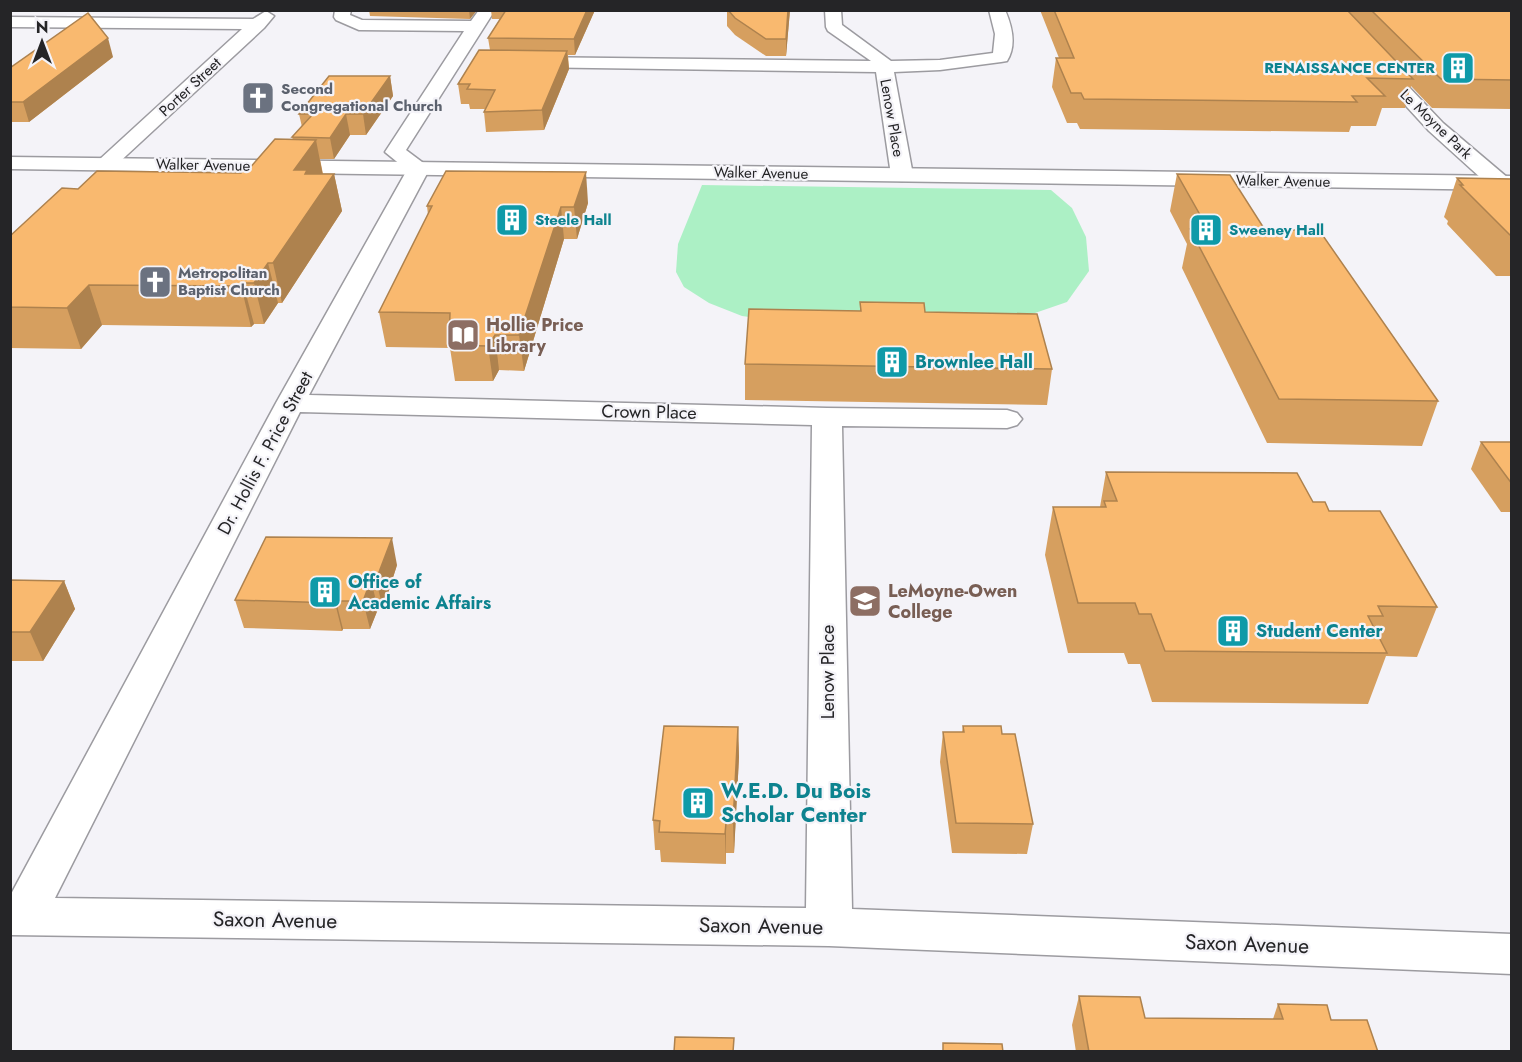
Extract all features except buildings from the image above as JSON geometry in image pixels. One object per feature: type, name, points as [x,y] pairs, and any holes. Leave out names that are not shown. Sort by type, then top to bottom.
[{"type":"street","name":"Porter Street","points":[[107,163],[272,10]]},
{"type":"street","points":[[344,10],[342,16],[359,24],[481,18],[463,62],[395,152],[419,168]]},
{"type":"street","points":[[832,10],[834,27],[883,64]]},
{"type":"street","points":[[510,62],[940,65],[1001,57],[1005,30],[997,10]]},
{"type":"street","name":"Le Moyne Park","points":[[1326,10],[1436,127],[1506,183]]},
{"type":"street","points":[[10,22],[258,24]]},
{"type":"street","name":"Lenow Place","points":[[883,64],[902,175]]},
{"type":"street","name":"Walker Avenue","points":[[10,163],[1506,183]]},
{"type":"street","name":"Dr. Hollis F. Price Street","points":[[17,916],[290,403],[419,168]]},
{"type":"street","name":"Crown Place","points":[[290,403],[827,417],[1007,418]]},
{"type":"street","name":"Lenow Place","points":[[827,417],[829,927]]},
{"type":"street","name":"Saxon Avenue","points":[[17,916],[829,927],[1512,954]]},
{"type":"green space","points":[[702,185],[1051,190],[1072,208],[1086,237],[1089,271],[1067,302],[1035,313],[990,323],[785,322],[742,316],[709,303],[684,287],[676,272],[678,244]]},
{"type":"place","name":"RENAISSANCE CENTER","points":[[1458,68]]},
{"type":"place","name":"Second Congregational Church","points":[[258,98]]},
{"type":"place","name":"Steele Hall","points":[[512,220]]},
{"type":"place","name":"Sweeney Hall","points":[[1206,230]]},
{"type":"place","name":"Metropolitan Baptist Church","points":[[155,282]]},
{"type":"place","name":"Hollie Price Library","points":[[463,335]]},
{"type":"place","name":"Brownlee Hall","points":[[892,362]]},
{"type":"place","name":"Office of Academic Affairs","points":[[325,592]]},
{"type":"place","name":"LeMoyne-Owen College","points":[[865,601]]},
{"type":"place","name":"Student Center","points":[[1233,631]]},
{"type":"place","name":"W.E.D. Du Bois Scholar Center","points":[[698,803]]}]
